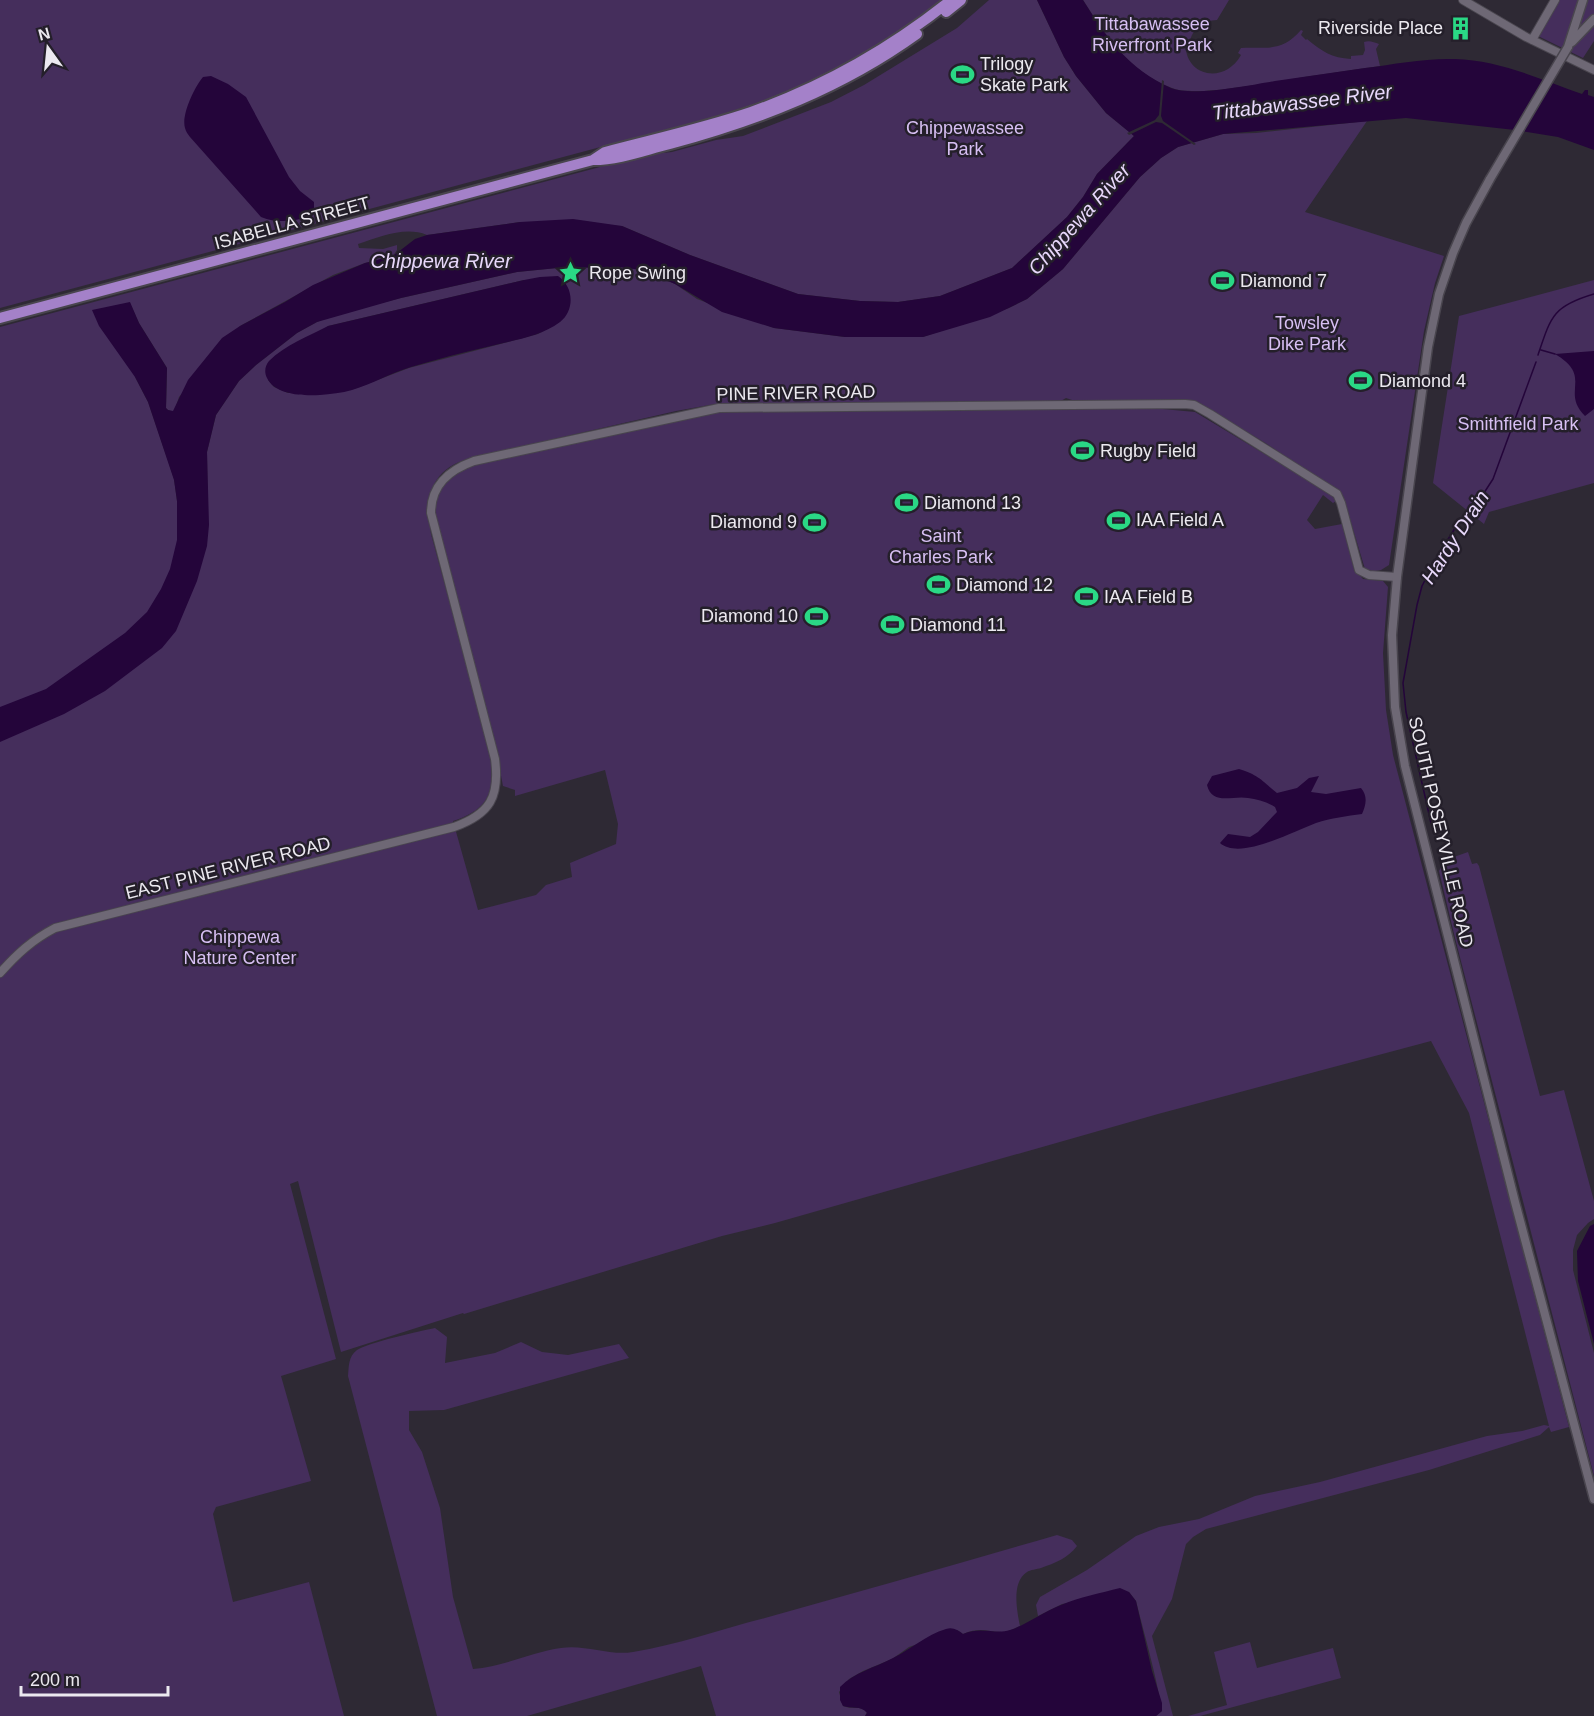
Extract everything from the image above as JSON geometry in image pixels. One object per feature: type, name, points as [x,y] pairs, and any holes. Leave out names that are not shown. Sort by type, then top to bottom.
[{"type":"highway","name":"ISABELLA STREET","points":[[593,160],[605,152],[750,112],[803,91],[875,54],[951,0]]},
{"type":"highway","name":"ISABELLA STREET","points":[[0,318],[593,160],[607,160],[698,136],[792,104],[842,81],[889,54],[961,0]]},
{"type":"main road","points":[[1568,47],[1583,0]]},
{"type":"main road","points":[[1568,47],[1594,19]]},
{"type":"main road","name":"SOUTH POSEYVILLE ROAD","points":[[1568,47],[1466,223],[1439,294],[1428,347],[1396,577],[1392,661],[1395,707],[1402,751],[1518,1213],[1594,1499]]},
{"type":"street","points":[[1463,0],[1532,40],[1594,70]]},
{"type":"street","points":[[1532,40],[1556,0]]},
{"type":"street","name":"PINE RIVER ROAD","points":[[477,817],[485,811],[495,793],[497,780],[495,759],[430,513],[434,494],[443,478],[451,471],[474,461],[720,408],[1194,405],[1337,494],[1359,570],[1369,575],[1396,577]]},
{"type":"street","name":"EAST PINE RIVER ROAD","points":[[0,973],[30,942],[55,928],[454,827],[477,817]]},
{"type":"green space","points":[[0,0],[942,0],[906,28],[846,64],[774,97],[747,106],[0,308]]},
{"type":"green space","points":[[989,0],[1037,0],[1064,57],[1076,76],[1106,113],[1134,136],[1097,174],[1067,217],[1012,268],[940,296],[898,302],[860,301],[798,294],[690,255],[622,226],[520,222],[427,235],[401,232],[358,244],[359,248],[383,249],[397,245],[393,256],[333,275],[240,326],[179,397],[174,412],[166,408],[167,368],[139,323],[130,303],[135,377],[148,402],[174,479],[177,527],[208,536],[207,452],[216,415],[239,381],[297,333],[334,315],[517,272],[557,268],[619,267],[642,270],[675,284],[697,299],[774,328],[845,337],[923,337],[1009,308],[1027,299],[1063,269],[1140,177],[1161,158],[1178,147],[1223,134],[1256,133],[1367,121],[1305,212],[1444,256],[1424,331],[1389,565],[1381,570],[1369,572],[1365,569],[1343,496],[1267,444],[1199,403],[1075,401],[1066,398],[1059,402],[715,404],[467,459],[444,471],[437,479],[432,488],[429,509],[431,534],[487,740],[492,779],[486,800],[479,808],[453,821],[478,910],[536,895],[546,885],[572,877],[570,863],[616,844],[618,824],[605,770],[515,796],[515,790],[503,786],[495,745],[434,513],[439,491],[455,474],[471,466],[714,412],[1152,408],[1195,412],[1331,494],[1336,501],[1333,503],[1323,495],[1307,520],[1315,529],[1342,524],[1354,569],[1363,579],[1383,581],[1388,587],[1383,653],[1386,710],[1393,755],[1569,1427],[1551,1432],[1549,1427],[1540,1435],[1429,1470],[1206,1529],[1193,1537],[1186,1544],[1172,1599],[1152,1636],[1173,1716],[1156,1716],[1162,1711],[1157,1683],[1136,1601],[1129,1592],[1062,1604],[1038,1616],[1036,1605],[1040,1597],[1087,1570],[1136,1536],[1159,1527],[1199,1519],[1255,1496],[1320,1482],[1487,1436],[1549,1426],[1469,1113],[1431,1041],[1158,1114],[722,1236],[341,1352],[298,1181],[290,1184],[336,1359],[281,1376],[311,1481],[216,1507],[213,1514],[233,1602],[309,1582],[344,1716],[0,1716],[0,327],[645,155],[672,152],[716,140],[743,136],[831,102],[864,85],[957,28]],"holes":[[[524,280],[561,321],[538,334],[409,368],[351,390],[288,393],[274,387],[268,380],[328,326]]]},
{"type":"green space","name":"Tittabawassee Riverfront Park","points":[[1083,0],[1229,0],[1217,20],[1200,26],[1190,40],[1186,39],[1186,52],[1190,61],[1205,72],[1225,71],[1234,65],[1241,55],[1238,53],[1241,48],[1266,48],[1281,45],[1301,30],[1303,31],[1301,35],[1306,40],[1338,57],[1351,59],[1351,56],[1363,55],[1364,42],[1379,44],[1376,49],[1380,66],[1225,89],[1195,91],[1172,88],[1143,73],[1131,63],[1110,39]]},
{"type":"green space","points":[[1559,0],[1594,0],[1594,41],[1583,58],[1538,36]]},
{"type":"green space","name":"Smithfield Park","points":[[1594,280],[1594,483],[1489,512],[1484,524],[1433,483],[1459,316]]},
{"type":"green space","points":[[1468,852],[1472,864],[1477,863],[1479,866],[1540,1096],[1564,1090],[1594,1201],[1594,1219],[1577,1235],[1573,1250],[1573,1270],[1594,1353],[1594,1476],[1439,871],[1447,861]]},
{"type":"green space","points":[[435,1328],[447,1337],[445,1363],[495,1353],[521,1342],[542,1352],[568,1355],[619,1344],[629,1358],[444,1410],[409,1411],[409,1430],[422,1452],[440,1508],[453,1597],[473,1669],[561,1648],[624,1653],[650,1649],[1057,1535],[1072,1540],[1077,1546],[1061,1560],[1028,1571],[1022,1577],[1016,1597],[1020,1626],[1005,1632],[980,1630],[963,1634],[957,1630],[909,1647],[892,1659],[849,1679],[839,1692],[843,1706],[865,1710],[867,1712],[865,1716],[716,1716],[701,1666],[527,1716],[437,1716],[348,1376],[350,1359],[357,1350],[406,1334]]},
{"type":"green space","points":[[1250,1642],[1257,1668],[1333,1648],[1341,1678],[1200,1716],[1188,1716],[1227,1705],[1214,1652]]},
{"type":"water","name":"Chippewa River","points":[[1037,0],[1083,0],[1110,40],[1131,62],[1156,80],[1171,88],[1181,90],[1222,89],[1432,59],[1471,60],[1504,67],[1582,94],[1588,90],[1588,95],[1594,97],[1594,150],[1558,137],[1406,118],[1223,134],[1178,147],[1161,158],[1140,177],[1063,269],[1027,299],[990,317],[923,337],[845,337],[774,328],[722,312],[675,284],[642,270],[619,267],[557,268],[517,272],[401,298],[317,322],[297,333],[256,365],[239,381],[216,415],[207,452],[209,525],[207,546],[197,581],[176,631],[162,648],[105,691],[64,714],[0,742],[0,707],[46,689],[125,633],[147,612],[170,569],[177,540],[177,501],[174,480],[148,402],[135,377],[99,326],[92,310],[130,302],[139,323],[167,368],[166,408],[173,411],[188,380],[222,338],[313,285],[365,263],[393,256],[415,239],[427,235],[520,222],[573,219],[622,226],[690,255],[798,294],[860,301],[898,302],[940,296],[1012,268],[1067,217],[1097,174],[1134,136],[1106,113],[1076,76],[1064,57]]},
{"type":"water","points":[[211,76],[228,84],[246,97],[289,177],[300,191],[314,202],[312,216],[286,221],[261,217],[190,137],[184,122],[187,109],[200,81],[203,77]]},
{"type":"water","points":[[558,276],[570,292],[568,311],[560,322],[535,335],[411,367],[359,388],[340,393],[298,395],[276,388],[266,376],[267,365],[275,355],[328,326],[524,280]]},
{"type":"water","points":[[1594,351],[1594,409],[1585,416],[1575,399],[1573,370],[1555,354]]},
{"type":"water","points":[[1239,769],[1256,776],[1277,793],[1297,788],[1309,778],[1319,776],[1311,792],[1326,794],[1361,788],[1366,801],[1365,807],[1362,814],[1322,821],[1267,843],[1240,849],[1229,848],[1220,843],[1228,834],[1250,837],[1277,812],[1275,807],[1251,798],[1218,798],[1213,795],[1207,785],[1212,776]]},
{"type":"water","points":[[1594,1224],[1594,1344],[1578,1281],[1577,1251],[1590,1226]]},
{"type":"water","points":[[1120,1588],[1129,1592],[1136,1601],[1162,1703],[1162,1711],[1156,1716],[865,1716],[867,1713],[865,1711],[843,1706],[840,1700],[840,1687],[852,1678],[946,1629],[951,1628],[963,1634],[976,1631],[1010,1630],[1068,1602]]},
{"type":"pier","points":[[1162,80],[1164,81],[1161,116],[1163,121],[1196,144],[1194,145],[1162,123],[1156,122],[1129,135],[1127,133],[1155,120],[1159,115]]},
{"type":"waterway","name":"Hardy Drain","points":[[1538,355],[1546,331],[1556,314],[1570,303],[1594,294]]},
{"type":"waterway","points":[[1541,350],[1555,354]]},
{"type":"waterway","name":"Hardy Drain","points":[[1431,823],[1406,712],[1403,683],[1417,605],[1422,586],[1437,557],[1457,525],[1482,496],[1493,479],[1536,362]]},
{"type":"place","name":"Riverside Place","points":[[1461,28]]},
{"type":"place","name":"Trilogy Skate Park","points":[[962,74]]},
{"type":"place","name":"Rope Swing","points":[[571,273]]},
{"type":"place","name":"Diamond 7","points":[[1222,281]]},
{"type":"place","name":"Diamond 4","points":[[1361,381]]},
{"type":"place","name":"Rugby Field","points":[[1082,451]]},
{"type":"place","name":"Diamond 13","points":[[906,503]]},
{"type":"place","name":"IAA Field A","points":[[1118,520]]},
{"type":"place","name":"Diamond 9","points":[[815,522]]},
{"type":"place","name":"Diamond 12","points":[[938,585]]},
{"type":"place","name":"IAA Field B","points":[[1086,597]]},
{"type":"place","name":"Diamond 10","points":[[816,616]]},
{"type":"place","name":"Diamond 11","points":[[892,625]]},
{"type":"water label","name":"Tittabawassee River","points":[[1302,102]]},
{"type":"park label","name":"Chippewassee Park","points":[[965,138]]},
{"type":"park label","name":"Towsley Dike Park","points":[[1307,333]]},
{"type":"park label","name":"Saint Charles Park","points":[[941,546]]},
{"type":"park label","name":"Chippewa Nature Center","points":[[240,947]]}]
